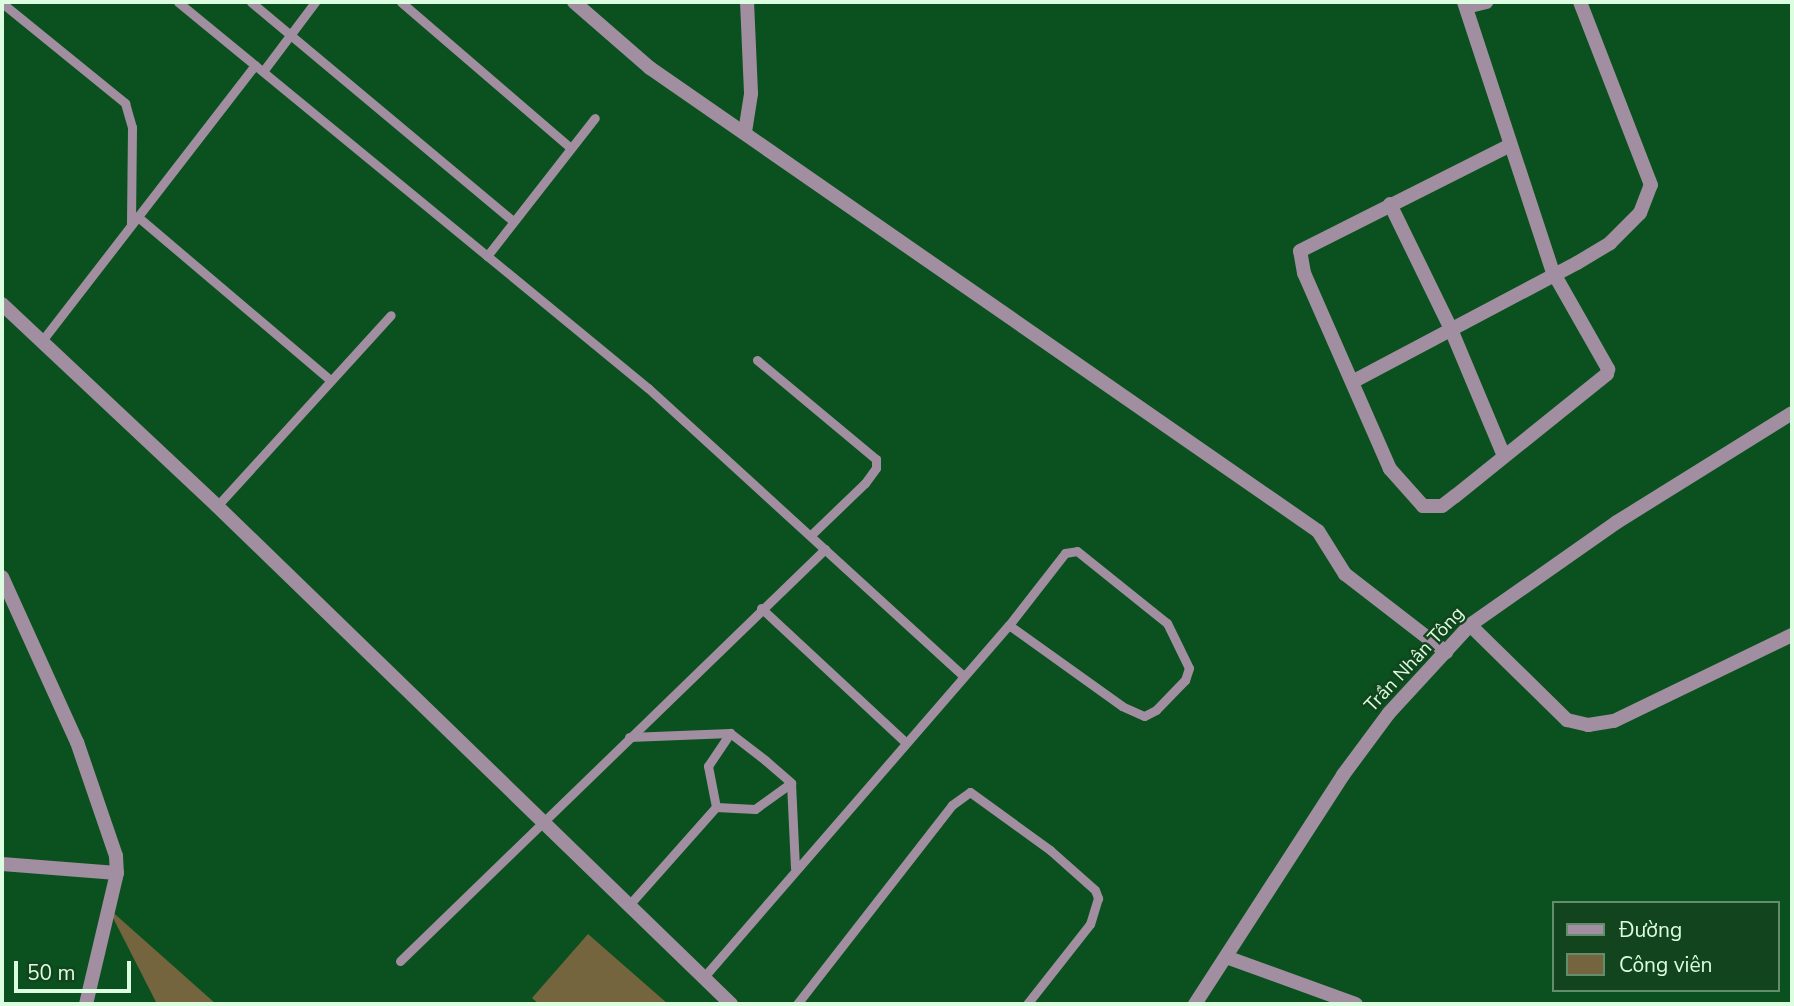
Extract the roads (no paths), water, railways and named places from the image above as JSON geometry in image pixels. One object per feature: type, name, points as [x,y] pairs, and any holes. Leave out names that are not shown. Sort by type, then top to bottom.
[{"type":"street","points":[[574,2],[650,68],[1318,531],[1345,574],[1446,652]]},
{"type":"street","points":[[745,132],[751,93],[747,2]]},
{"type":"street","points":[[1486,2],[1465,4],[1509,146],[1553,272],[1606,362],[1607,374],[1503,454],[1442,506],[1423,506],[1390,469],[1354,381],[1304,273],[1300,251],[1509,146]]},
{"type":"street","points":[[1354,381],[1553,272],[1577,263],[1624,231],[1640,213],[1651,185],[1580,2]]},
{"type":"street","points":[[1390,204],[1450,327],[1503,454]]},
{"type":"street","points":[[2,304],[217,506],[731,1004]]},
{"type":"street","name":"Trần Nhân Tông","points":[[1195,1004],[1343,775],[1389,713],[1470,625],[1617,522],[1792,413]]},
{"type":"street","points":[[2,576],[77,742],[116,856],[117,873],[86,1004]]},
{"type":"street","points":[[1470,625],[1567,720],[1588,725],[1614,721],[1792,635]]},
{"type":"street","points":[[2,864],[117,873]]},
{"type":"street","points":[[1226,957],[1356,1004]]},
{"type":"lane","points":[[178,2],[648,388],[963,676]]},
{"type":"lane","points":[[251,2],[513,221]]},
{"type":"lane","points":[[41,342],[138,217],[315,2]]},
{"type":"lane","points":[[401,2],[571,148]]},
{"type":"lane","points":[[2,3],[125,103],[132,127],[131,226]]},
{"type":"lane","points":[[487,256],[595,118]]},
{"type":"lane","points":[[138,217],[330,380]]},
{"type":"lane","points":[[217,506],[391,314]]},
{"type":"lane","points":[[757,360],[876,459],[876,468],[865,483],[811,536]]},
{"type":"lane","points":[[400,961],[761,608],[825,549]]},
{"type":"lane","points":[[703,978],[1009,625],[1065,553],[1077,551],[1172,628],[1189,668],[1185,680],[1156,710],[1144,716],[1122,706],[1009,625]]},
{"type":"lane","points":[[761,608],[905,742]]},
{"type":"lane","points":[[629,737],[730,733],[791,783],[795,869]]},
{"type":"lane","points":[[716,807],[708,766],[730,733]]},
{"type":"lane","points":[[716,807],[755,809],[791,783]]},
{"type":"lane","points":[[803,1002],[952,805],[970,792],[1050,850],[1095,890],[1098,898],[1090,924],[1027,1004]]},
{"type":"lane","points":[[629,905],[716,807]]}]
